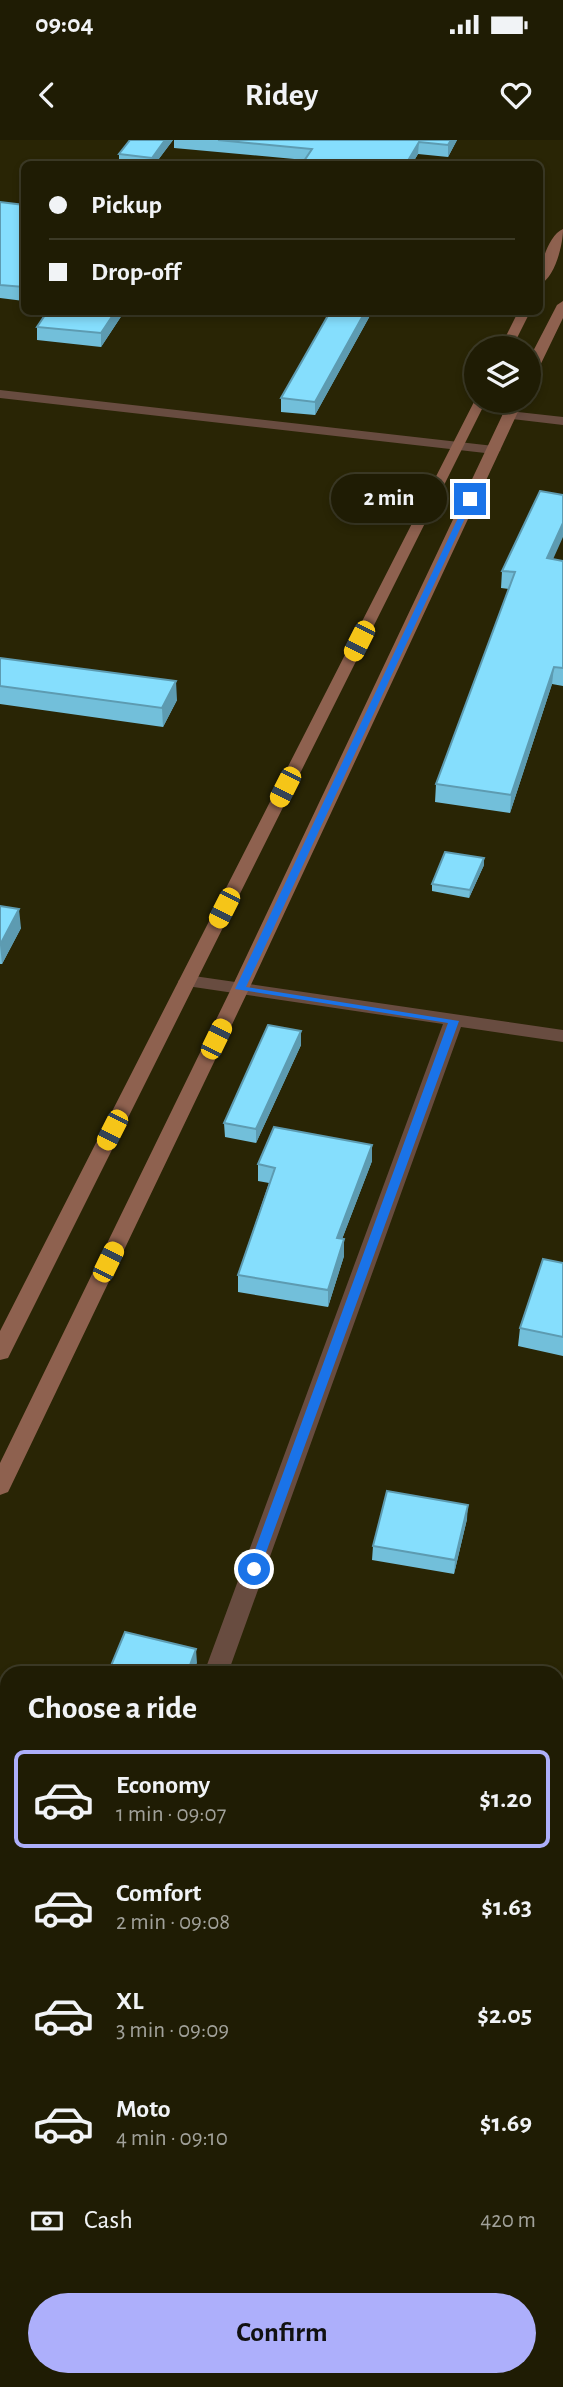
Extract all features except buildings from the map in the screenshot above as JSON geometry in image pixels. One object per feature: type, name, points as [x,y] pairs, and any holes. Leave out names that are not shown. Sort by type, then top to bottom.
[{"type":"street","points":[[543,273],[563,233]]},
{"type":"street","points":[[541,350],[563,305]]},
{"type":"street","points":[[512,336],[522,315]]},
{"type":"street","points":[[0,394],[494,450]]},
{"type":"street","points":[[0,1352],[474,413]]},
{"type":"street","points":[[0,1486],[240,989],[511,413]]},
{"type":"street","points":[[532,413],[563,421]]},
{"type":"street","points":[[187,981],[563,1036]]},
{"type":"street","points":[[219,1666],[454,1021]]},
{"type":"route","points":[[254,1569],[454,1021],[240,989],[470,499]]}]
